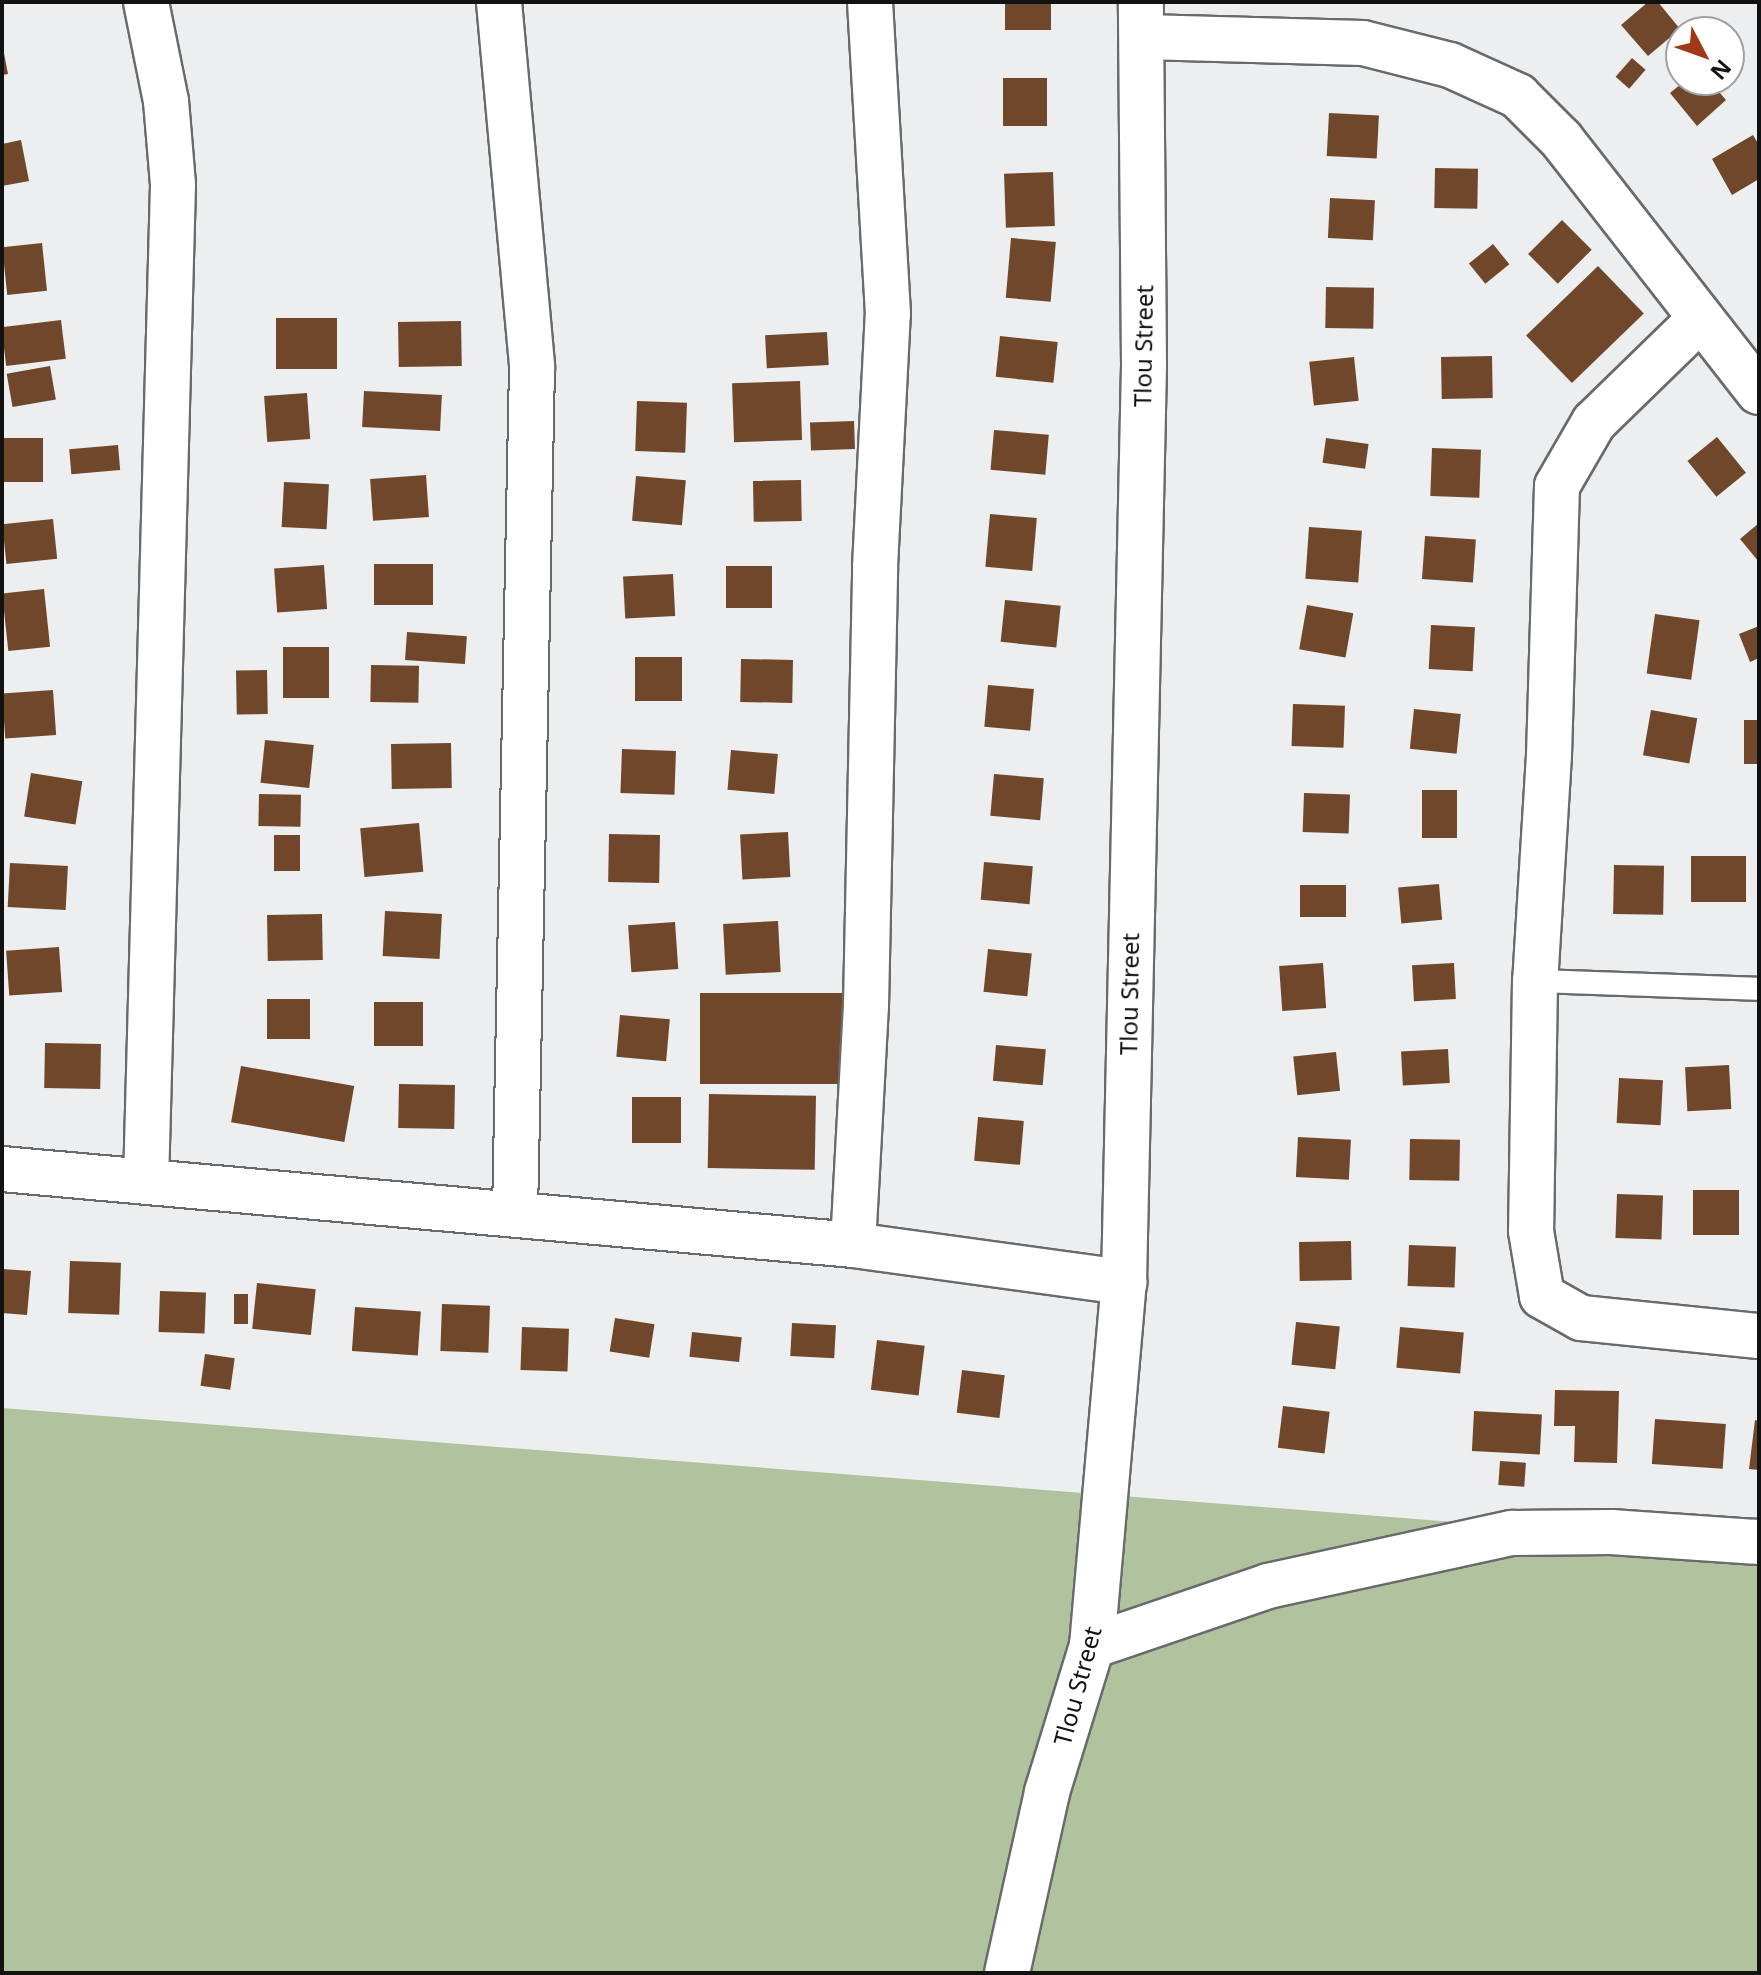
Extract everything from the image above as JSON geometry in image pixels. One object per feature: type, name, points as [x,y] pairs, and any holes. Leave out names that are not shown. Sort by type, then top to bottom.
[{"type":"street","points":[[146,2],[166,101],[173,185],[146,1181]]},
{"type":"street","points":[[499,2],[532,367],[515,1212]]},
{"type":"street","points":[[853,1245],[866,1006],[875,567],[888,314],[870,2]]},
{"type":"street","points":[[1142,19],[1363,43],[1450,65],[1518,96],[1561,139],[1759,392]]},
{"type":"street","name":"Tlou Street","points":[[1007,1973],[1047,1792],[1092,1646],[1124,1282],[1144,364],[1142,19]]},
{"type":"street","points":[[1700,319],[1594,422],[1557,486],[1549,755],[1535,981],[1531,1231],[1542,1296],[1581,1318],[1605,1323],[1759,1336]]},
{"type":"street","points":[[2,1169],[515,1212],[853,1245],[1124,1282]]},
{"type":"street","points":[[1092,1646],[1268,1586],[1512,1533],[1611,1532],[1759,1542]]},
{"type":"lane","points":[[1535,981],[1759,989]]},
{"type":"green space","points":[[2,1408],[1759,1546],[1759,1973],[2,1973]]},
{"type":"building","points":[[1005,2],[1051,2],[1051,30],[1005,30]]},
{"type":"building","points":[[1648,2],[1658,2],[1669,16],[1665,16],[1665,42],[1648,56],[1621,25]]},
{"type":"building","points":[[2,43],[8,74],[2,75]]},
{"type":"building","points":[[1632,58],[1646,70],[1629,89],[1616,77]]},
{"type":"building","points":[[1003,78],[1047,78],[1047,126],[1003,126]]},
{"type":"building","points":[[1672,96],[1723,96],[1726,100],[1697,126]]},
{"type":"building","points":[[1329,113],[1379,116],[1377,159],[1327,156]]},
{"type":"building","points":[[1753,135],[1759,145],[1759,179],[1732,195],[1712,159]]},
{"type":"building","points":[[21,140],[29,181],[2,186],[2,144]]},
{"type":"building","points":[[1435,168],[1478,169],[1477,209],[1434,208]]},
{"type":"building","points":[[1053,172],[1055,226],[1006,228],[1004,174]]},
{"type":"building","points":[[1330,198],[1375,200],[1373,240],[1328,238]]},
{"type":"building","points":[[1562,220],[1592,250],[1558,284],[1528,254]]},
{"type":"building","points":[[1011,238],[1056,242],[1051,302],[1006,298]]},
{"type":"building","points":[[42,243],[47,291],[7,295],[2,247]]},
{"type":"building","points":[[1493,244],[1509,264],[1485,284],[1469,264]]},
{"type":"building","points":[[1598,266],[1644,313],[1572,383],[1526,335]]},
{"type":"building","points":[[1326,287],[1374,288],[1373,329],[1325,328]]},
{"type":"building","points":[[276,318],[337,318],[337,369],[276,369]]},
{"type":"building","points":[[61,320],[66,359],[6,366],[2,327]]},
{"type":"building","points":[[461,321],[462,366],[399,367],[398,322]]},
{"type":"building","points":[[827,332],[829,365],[767,368],[765,335]]},
{"type":"building","points":[[1000,336],[1058,342],[1053,383],[996,377]]},
{"type":"building","points":[[1492,356],[1493,398],[1442,399],[1441,357]]},
{"type":"building","points":[[1354,357],[1359,401],[1314,405],[1309,362]]},
{"type":"building","points":[[50,366],[56,399],[13,407],[7,374]]},
{"type":"building","points":[[800,381],[802,440],[734,442],[732,383]]},
{"type":"building","points":[[364,391],[442,395],[440,431],[362,427]]},
{"type":"building","points":[[307,393],[310,439],[267,442],[264,396]]},
{"type":"building","points":[[637,401],[687,403],[685,453],[635,451]]},
{"type":"building","points":[[854,421],[855,449],[811,451],[810,423]]},
{"type":"building","points":[[994,430],[1049,435],[1045,475],[991,470]]},
{"type":"building","points":[[1717,437],[1746,473],[1716,497],[1687,461]]},
{"type":"building","points":[[2,438],[43,438],[43,482],[2,482]]},
{"type":"building","points":[[1326,438],[1369,444],[1365,469],[1323,463]]},
{"type":"building","points":[[118,445],[120,470],[71,474],[69,449]]},
{"type":"building","points":[[1432,448],[1481,450],[1479,498],[1430,496]]},
{"type":"building","points":[[426,475],[429,517],[373,521],[370,479]]},
{"type":"building","points":[[636,476],[686,480],[682,525],[632,521]]},
{"type":"building","points":[[801,480],[802,521],[754,522],[753,481]]},
{"type":"building","points":[[284,482],[329,484],[327,529],[282,527]]},
{"type":"building","points":[[990,514],[1037,518],[1032,571],[985,567]]},
{"type":"building","points":[[53,519],[57,559],[6,564],[2,524]]},
{"type":"building","points":[[1759,523],[1759,562],[1740,539]]},
{"type":"building","points":[[1309,527],[1362,531],[1358,583],[1305,579]]},
{"type":"building","points":[[1425,536],[1476,540],[1473,582],[1422,579]]},
{"type":"building","points":[[374,564],[433,564],[433,605],[374,605]]},
{"type":"building","points":[[324,565],[327,609],[277,612],[274,568]]},
{"type":"building","points":[[726,566],[772,566],[772,608],[726,608]]},
{"type":"building","points":[[673,574],[675,616],[625,619],[623,577]]},
{"type":"building","points":[[44,589],[50,647],[8,651],[2,593]]},
{"type":"building","points":[[1005,600],[1061,606],[1056,648],[1001,642]]},
{"type":"building","points":[[1307,605],[1353,613],[1345,657],[1299,649]]},
{"type":"building","points":[[1655,614],[1700,620],[1691,680],[1647,673]]},
{"type":"building","points":[[1431,625],[1475,627],[1473,671],[1429,669]]},
{"type":"building","points":[[1759,626],[1759,658],[1750,662],[1739,634]]},
{"type":"building","points":[[407,632],[467,636],[465,664],[405,660]]},
{"type":"building","points":[[283,647],[329,647],[329,698],[283,698]]},
{"type":"building","points":[[635,657],[682,657],[682,701],[635,701]]},
{"type":"building","points":[[741,659],[793,660],[792,703],[740,702]]},
{"type":"building","points":[[371,665],[419,666],[418,703],[370,702]]},
{"type":"building","points":[[267,670],[268,714],[237,715],[236,671]]},
{"type":"building","points":[[988,685],[1034,689],[1030,731],[984,727]]},
{"type":"building","points":[[53,690],[56,735],[5,738],[2,694]]},
{"type":"building","points":[[1293,704],[1345,706],[1344,748],[1292,746]]},
{"type":"building","points":[[1414,709],[1461,714],[1457,754],[1410,749]]},
{"type":"building","points":[[1651,710],[1697,718],[1689,763],[1643,755]]},
{"type":"building","points":[[1744,720],[1759,720],[1759,764],[1744,764]]},
{"type":"building","points":[[265,740],[314,745],[309,788],[261,783]]},
{"type":"building","points":[[451,743],[452,788],[392,789],[391,744]]},
{"type":"building","points":[[622,749],[676,751],[674,795],[620,793]]},
{"type":"building","points":[[731,750],[778,754],[774,794],[728,790]]},
{"type":"building","points":[[31,773],[82,781],[75,825],[24,816]]},
{"type":"building","points":[[994,774],[1044,778],[1040,820],[990,816]]},
{"type":"building","points":[[1422,790],[1457,790],[1457,838],[1422,838]]},
{"type":"building","points":[[1304,793],[1350,795],[1349,834],[1303,832]]},
{"type":"building","points":[[259,794],[301,795],[300,827],[258,826]]},
{"type":"building","points":[[419,823],[423,872],[364,877],[360,828]]},
{"type":"building","points":[[788,832],[790,877],[742,879],[740,835]]},
{"type":"building","points":[[609,834],[660,835],[659,883],[608,882]]},
{"type":"building","points":[[274,835],[300,835],[300,871],[274,871]]},
{"type":"building","points":[[1691,856],[1746,856],[1746,902],[1691,902]]},
{"type":"building","points":[[984,862],[1033,866],[1030,904],[981,900]]},
{"type":"building","points":[[10,863],[68,866],[66,910],[8,907]]},
{"type":"building","points":[[1614,865],[1664,866],[1663,915],[1613,914]]},
{"type":"building","points":[[1439,884],[1442,920],[1401,923],[1398,888]]},
{"type":"building","points":[[1300,885],[1346,885],[1346,917],[1300,917]]},
{"type":"building","points":[[385,911],[442,914],[440,959],[383,956]]},
{"type":"building","points":[[322,914],[323,960],[268,961],[267,915]]},
{"type":"building","points":[[778,921],[781,972],[726,975],[723,924]]},
{"type":"building","points":[[675,922],[678,969],[631,972],[628,925]]},
{"type":"building","points":[[59,947],[62,992],[9,996],[6,951]]},
{"type":"building","points":[[988,949],[1032,954],[1027,996],[984,992]]},
{"type":"building","points":[[1323,963],[1326,1008],[1282,1011],[1279,966]]},
{"type":"building","points":[[1454,963],[1456,999],[1414,1001],[1412,965]]},
{"type":"building","points":[[700,993],[851,993],[851,1084],[700,1084]]},
{"type":"building","points":[[267,999],[310,999],[310,1039],[267,1039]]},
{"type":"building","points":[[374,1002],[423,1002],[423,1046],[374,1046]]},
{"type":"building","points":[[620,1015],[670,1019],[666,1061],[616,1057]]},
{"type":"building","points":[[45,1043],[101,1044],[100,1089],[44,1088]]},
{"type":"building","points":[[996,1045],[1046,1049],[1043,1085],[993,1081]]},
{"type":"building","points":[[1448,1049],[1450,1083],[1403,1085],[1401,1051]]},
{"type":"building","points":[[1336,1052],[1340,1091],[1297,1095],[1293,1056]]},
{"type":"building","points":[[1729,1065],[1731,1109],[1687,1111],[1685,1067]]},
{"type":"building","points":[[241,1066],[354,1086],[344,1142],[231,1122]]},
{"type":"building","points":[[1619,1078],[1663,1080],[1661,1125],[1617,1123]]},
{"type":"building","points":[[399,1084],[455,1085],[454,1129],[398,1128]]},
{"type":"building","points":[[709,1094],[816,1096],[815,1170],[708,1168]]},
{"type":"building","points":[[632,1097],[681,1097],[681,1143],[632,1143]]},
{"type":"building","points":[[978,1117],[1024,1121],[1020,1165],[974,1161]]},
{"type":"building","points":[[1298,1137],[1351,1140],[1349,1180],[1296,1177]]},
{"type":"building","points":[[1410,1139],[1460,1140],[1459,1181],[1409,1180]]},
{"type":"building","points":[[1693,1190],[1739,1190],[1739,1235],[1693,1235]]},
{"type":"building","points":[[1617,1194],[1663,1196],[1661,1240],[1615,1238]]},
{"type":"building","points":[[1351,1241],[1352,1280],[1300,1281],[1299,1242]]},
{"type":"building","points":[[1409,1245],[1456,1247],[1455,1288],[1408,1286]]},
{"type":"building","points":[[70,1261],[121,1263],[119,1315],[68,1313]]},
{"type":"building","points":[[2,1269],[31,1271],[27,1315],[2,1313]]},
{"type":"building","points":[[257,1283],[316,1289],[311,1335],[252,1329]]},
{"type":"building","points":[[160,1291],[206,1293],[205,1334],[159,1332]]},
{"type":"building","points":[[234,1294],[248,1294],[248,1324],[234,1324]]},
{"type":"building","points":[[442,1304],[490,1306],[488,1353],[440,1351]]},
{"type":"building","points":[[355,1307],[421,1312],[418,1355],[352,1351]]},
{"type":"building","points":[[615,1318],[655,1324],[649,1358],[610,1352]]},
{"type":"building","points":[[1296,1322],[1340,1327],[1335,1369],[1292,1365]]},
{"type":"building","points":[[792,1323],[836,1325],[834,1358],[790,1356]]},
{"type":"building","points":[[522,1327],[569,1329],[567,1372],[520,1370]]},
{"type":"building","points":[[1400,1327],[1464,1333],[1460,1373],[1396,1368]]},
{"type":"building","points":[[692,1332],[742,1337],[739,1362],[689,1357]]},
{"type":"building","points":[[877,1340],[925,1346],[919,1395],[871,1390]]},
{"type":"building","points":[[205,1354],[235,1358],[230,1390],[201,1386]]},
{"type":"building","points":[[962,1370],[1005,1375],[999,1418],[957,1413]]},
{"type":"building","points":[[1555,1390],[1619,1391],[1617,1463],[1574,1462],[1575,1426],[1554,1426]]},
{"type":"building","points":[[1283,1406],[1330,1412],[1325,1453],[1278,1448]]},
{"type":"building","points":[[1474,1411],[1542,1415],[1540,1455],[1472,1451]]},
{"type":"building","points":[[1655,1419],[1726,1424],[1723,1469],[1652,1464]]},
{"type":"building","points":[[1755,1420],[1759,1421],[1759,1470],[1749,1469]]},
{"type":"building","points":[[1500,1461],[1526,1463],[1524,1487],[1498,1485]]}]
